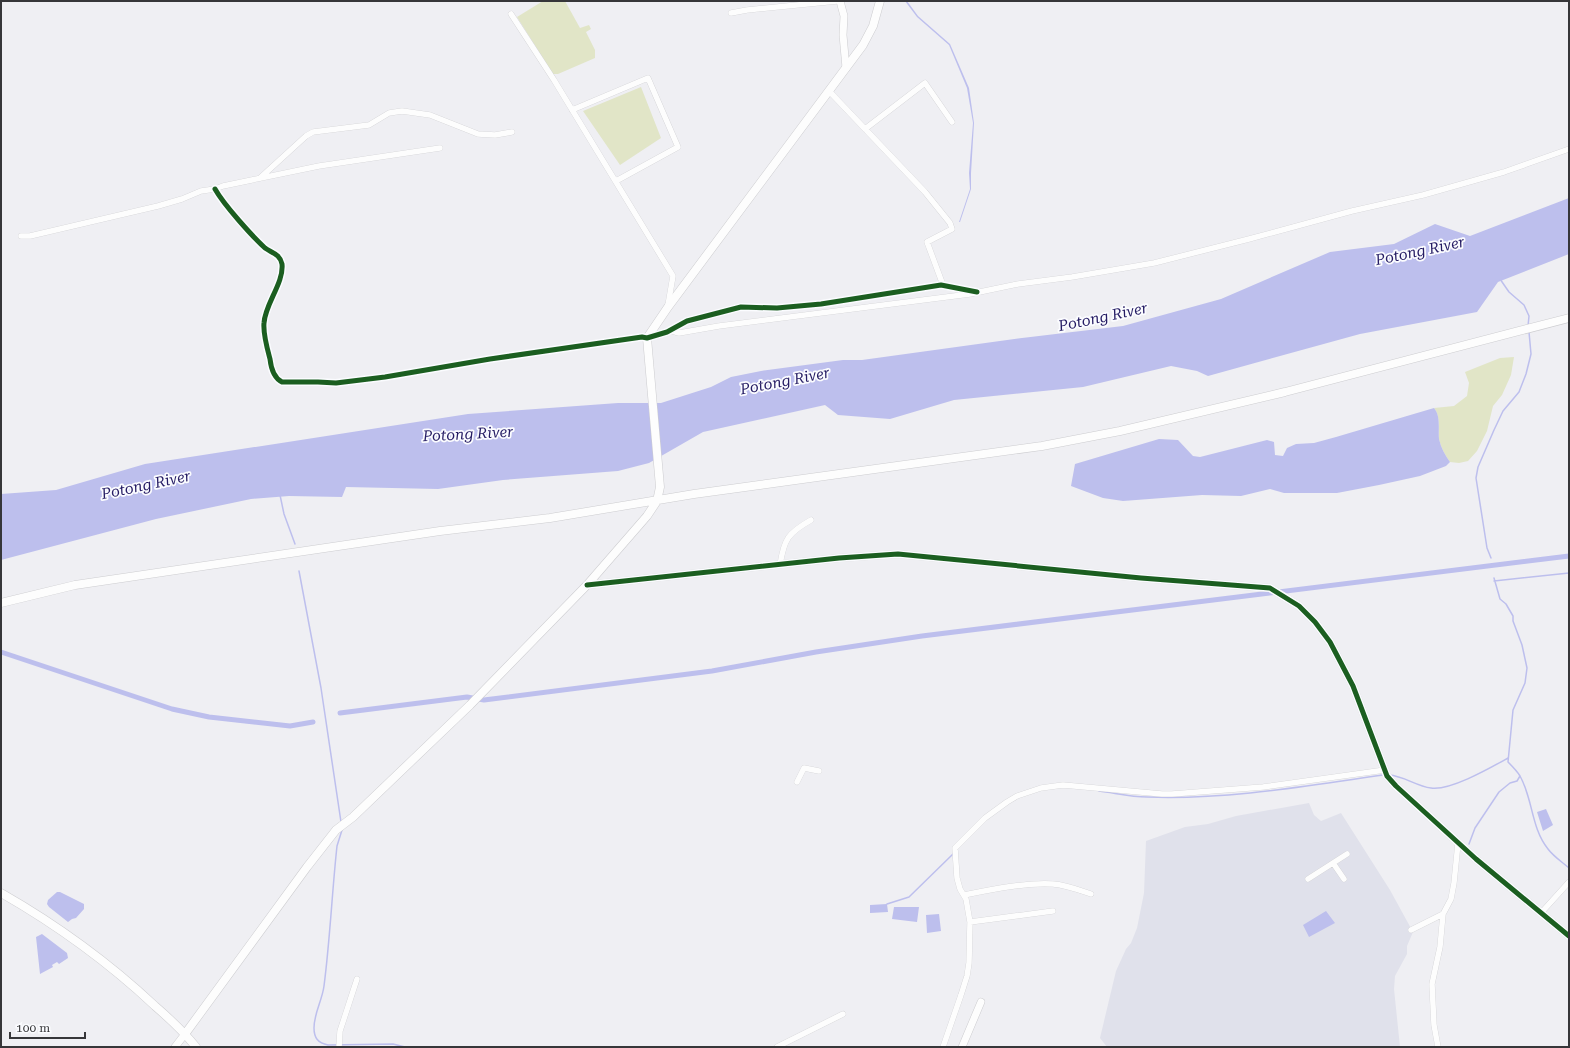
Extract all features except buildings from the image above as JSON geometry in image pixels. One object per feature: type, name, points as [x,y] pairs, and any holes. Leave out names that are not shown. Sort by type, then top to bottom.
[{"type":"main road","points":[[185,1034],[306,867],[336,830],[348,821],[480,695],[587,585],[647,516],[657,501],[660,487],[647,338],[668,307],[867,40],[873,26],[880,1]]},
{"type":"main road","points":[[1,603],[75,585],[440,531],[550,518],[694,494],[1082,439],[1285,392],[1569,318]]},
{"type":"main road","points":[[1,893],[35,912],[72,936],[143,994],[185,1034],[196,1047]]},
{"type":"street","points":[[731,13],[837,1]]},
{"type":"street","points":[[840,1],[844,16],[843,35],[846,68]]},
{"type":"street","points":[[511,14],[616,181],[673,276],[668,307]]},
{"type":"street","points":[[572,110],[648,78],[678,147],[616,181]]},
{"type":"street","points":[[865,129],[925,83],[952,122]]},
{"type":"street","points":[[828,91],[929,196],[950,223],[952,230],[927,242],[943,285]]},
{"type":"street","points":[[260,178],[306,136],[313,132],[369,125],[395,111],[430,115],[478,134],[495,135],[512,132]]},
{"type":"street","points":[[21,236],[30,236],[129,214],[169,203],[200,190],[215,189],[260,178],[333,164],[440,148]]},
{"type":"street","points":[[672,331],[679,333],[719,326],[977,292],[1114,270],[1184,256],[1352,211],[1423,195],[1504,172],[1569,149]]},
{"type":"street","points":[[215,189],[254,237],[280,259],[282,267],[280,277],[264,322],[271,365],[276,377],[282,382],[336,383],[385,377],[490,359],[628,339],[642,337],[647,338],[672,331],[688,321],[747,306],[777,308],[821,304],[882,293],[943,285],[977,292]]},
{"type":"street","points":[[780,564],[784,546],[789,535],[811,520]]},
{"type":"street","points":[[587,585],[839,558],[898,554],[1141,578],[1260,586],[1270,588],[1299,606],[1315,622],[1330,642],[1353,686],[1386,773],[1396,786],[1458,843],[1569,936]]},
{"type":"street","points":[[797,782],[804,768],[819,771]]},
{"type":"street","points":[[943,1047],[967,976],[971,934],[964,895],[960,889],[957,878],[955,848],[985,818],[1007,802],[1017,796],[1040,788],[1063,785],[1156,794],[1172,794],[1263,787],[1386,773]]},
{"type":"street","points":[[1438,1047],[1434,1026],[1432,992],[1440,947],[1443,914],[1451,899],[1454,884],[1458,843]]},
{"type":"street","points":[[1308,879],[1347,854]]},
{"type":"street","points":[[1333,863],[1344,879]]},
{"type":"street","points":[[1542,913],[1569,882]]},
{"type":"street","points":[[964,895],[1030,885],[1049,884],[1059,885],[1091,894]]},
{"type":"street","points":[[970,922],[1053,911]]},
{"type":"street","points":[[1411,930],[1443,914]]},
{"type":"street","points":[[339,1045],[340,1031],[357,979]]},
{"type":"street","points":[[962,1047],[980,1002]]},
{"type":"street","points":[[777,1047],[844,1014]]},
{"type":"street","points":[[175,1047],[185,1034]]},
{"type":"shaded area","points":[[1309,803],[1314,815],[1321,821],[1341,813],[1390,890],[1413,932],[1407,946],[1407,954],[1395,976],[1394,989],[1400,1047],[1107,1047],[1100,1038],[1116,971],[1137,928],[1144,893],[1146,841],[1185,827],[1208,824],[1236,816]]},
{"type":"green space","points":[[543,1],[565,1],[580,28],[589,25],[591,29],[586,32],[595,50],[595,58],[558,74],[553,74],[517,17]]},
{"type":"green space","points":[[641,87],[661,138],[620,165],[583,111]]},
{"type":"green space","points":[[1514,357],[1511,375],[1502,395],[1493,406],[1487,431],[1477,451],[1468,461],[1459,463],[1450,462],[1443,451],[1439,439],[1438,415],[1434,408],[1454,406],[1467,396],[1469,383],[1465,372],[1500,358]]},
{"type":"water","points":[[905,1],[907,1],[918,16],[950,44],[969,88],[974,123],[971,189],[960,222],[970,189],[969,173],[973,123],[967,88],[949,45],[917,17]]},
{"type":"water","name":"Potong River","points":[[1569,198],[1569,254],[1498,282],[1477,312],[1360,334],[1208,376],[1197,371],[1171,366],[1083,387],[954,400],[890,419],[838,415],[825,405],[703,432],[649,463],[618,471],[503,480],[438,489],[346,487],[342,497],[289,496],[251,499],[156,519],[1,560],[1,494],[56,490],[145,464],[468,414],[618,403],[661,403],[711,387],[731,377],[761,371],[843,360],[862,360],[1123,326],[1221,299],[1330,252],[1394,244],[1435,224],[1470,236]]},
{"type":"water","points":[[1434,408],[1438,415],[1439,439],[1443,451],[1450,462],[1446,466],[1420,476],[1379,485],[1337,493],[1284,493],[1270,489],[1241,496],[1202,495],[1123,501],[1103,498],[1071,486],[1075,464],[1159,439],[1178,440],[1193,456],[1200,457],[1267,440],[1274,442],[1275,455],[1283,456],[1287,448],[1296,444],[1314,443]]},
{"type":"water","points":[[1546,809],[1553,825],[1543,831],[1537,812]]},
{"type":"water","points":[[57,892],[60,892],[84,904],[84,909],[76,918],[68,922],[49,907],[47,904],[48,900]]},
{"type":"water","points":[[887,904],[888,912],[870,913],[870,905]]},
{"type":"water","points":[[894,907],[919,907],[917,922],[892,919]]},
{"type":"water","points":[[1326,911],[1335,923],[1309,937],[1303,925]]},
{"type":"water","points":[[939,914],[941,931],[927,933],[926,915]]},
{"type":"water","points":[[42,934],[67,953],[68,958],[59,964],[57,962],[52,965],[53,967],[40,974],[36,937]]},
{"type":"waterway","points":[[1500,279],[1509,292],[1524,305],[1529,316],[1528,326]]},
{"type":"waterway","points":[[1491,558],[1487,548],[1476,478],[1478,467],[1503,411],[1519,392],[1526,374],[1531,354],[1529,332]]},
{"type":"waterway","points":[[280,495],[284,514],[295,544]]},
{"type":"waterway","points":[[340,713],[467,697],[484,700],[712,671],[816,652],[922,636],[1569,556]]},
{"type":"waterway","points":[[299,571],[321,688],[341,822]]},
{"type":"waterway","points":[[1494,581],[1569,573]]},
{"type":"waterway","points":[[1494,578],[1500,599],[1506,604],[1513,616],[1513,621],[1522,645],[1527,668],[1525,683],[1513,710],[1508,762],[1519,774],[1524,785],[1542,841],[1552,854],[1569,868]]},
{"type":"waterway","points":[[1,652],[172,709],[209,717],[290,726],[313,722]]},
{"type":"waterway","points":[[1389,775],[1400,777],[1426,787],[1439,788],[1470,778],[1508,758]]},
{"type":"waterway","points":[[1099,791],[1141,797],[1206,796],[1295,788],[1383,775]]},
{"type":"waterway","points":[[1469,844],[1475,828],[1499,792],[1510,783],[1517,781],[1520,776]]},
{"type":"waterway","points":[[342,830],[337,846],[326,969],[323,991],[314,1023],[315,1035],[317,1040],[328,1045],[393,1044],[405,1047]]},
{"type":"waterway","points":[[887,904],[909,897],[953,854]]},
{"type":"cycle path","points":[[215,189],[246,228],[265,248],[278,256],[281,261],[282,271],[280,279],[265,316],[264,327],[272,369],[277,378],[282,382],[336,383],[385,377],[490,359],[642,337],[647,338],[667,332],[687,321],[741,307],[777,308],[821,304],[941,285],[977,292]]},
{"type":"cycle path","points":[[587,585],[839,558],[898,554],[1141,578],[1270,588],[1299,606],[1315,622],[1330,642],[1353,686],[1387,776],[1476,859],[1569,936]]}]
